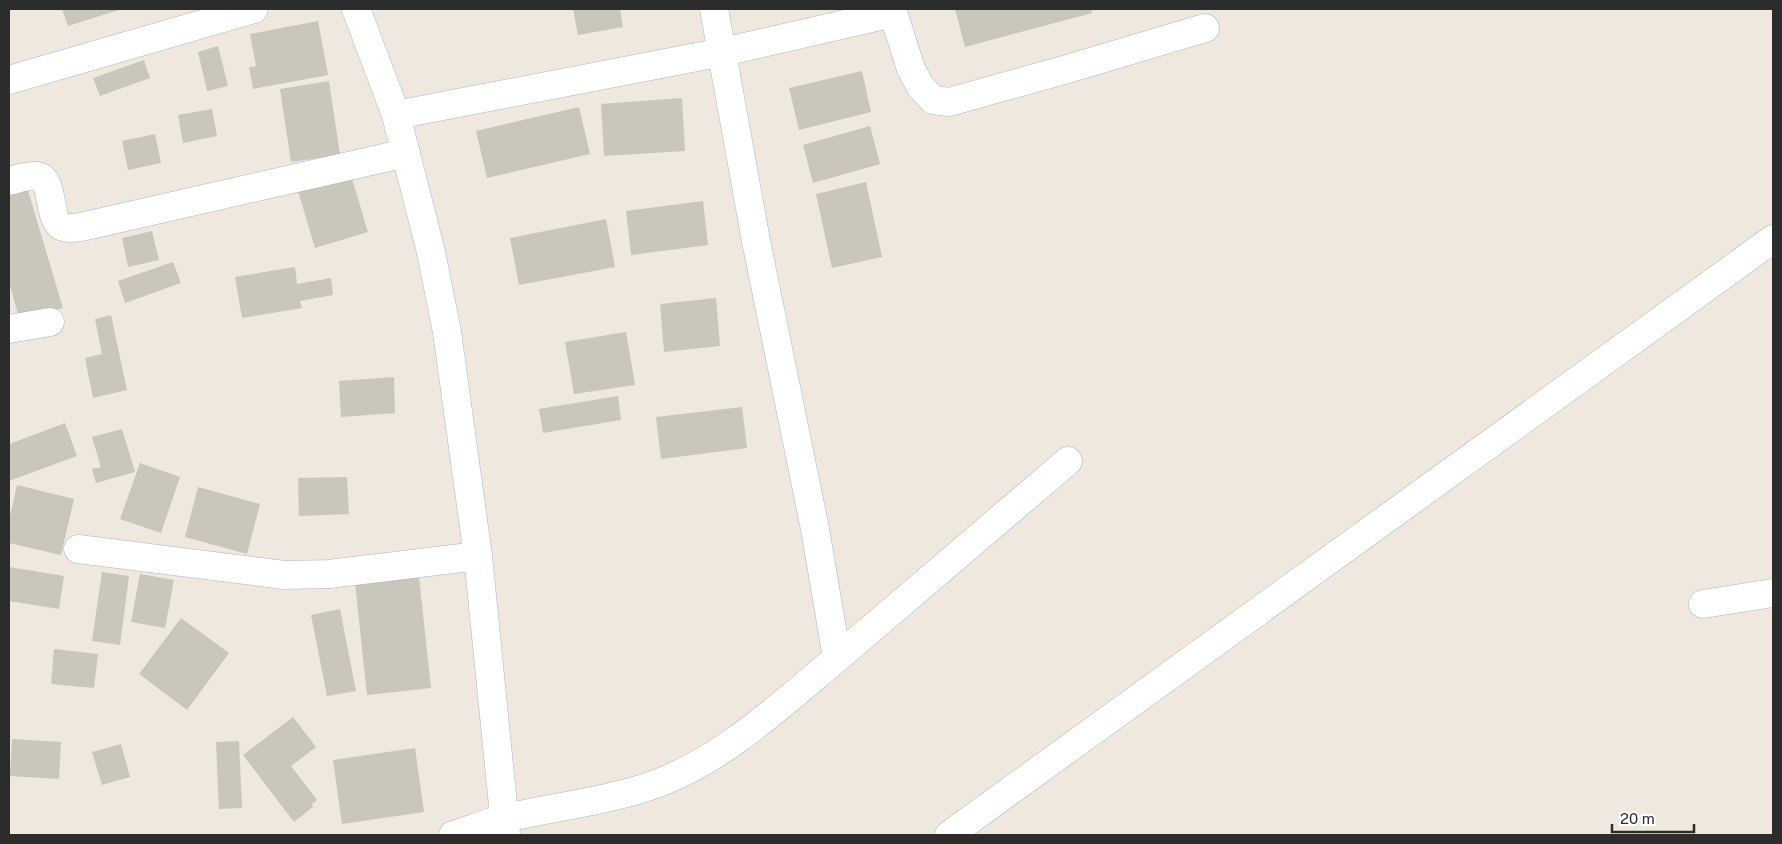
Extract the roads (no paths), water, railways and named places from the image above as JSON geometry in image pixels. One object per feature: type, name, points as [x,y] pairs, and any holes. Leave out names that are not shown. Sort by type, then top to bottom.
[{"type":"street","points":[[9,80],[254,9]]},
{"type":"street","points":[[356,9],[396,115],[431,252],[447,332],[478,556],[505,827]]},
{"type":"street","points":[[714,9],[756,241],[815,529],[837,658]]},
{"type":"street","points":[[396,115],[723,52],[893,11],[911,69],[920,86],[933,100],[949,102],[1205,28]]},
{"type":"street","points":[[9,181],[37,176],[44,179],[56,219],[61,226],[81,228],[406,153]]},
{"type":"street","points":[[949,835],[1773,239]]},
{"type":"street","points":[[9,329],[50,322]]},
{"type":"street","points":[[453,835],[505,827],[645,788],[686,770],[728,745],[767,717],[1068,461]]},
{"type":"street","points":[[78,549],[284,575],[328,574],[478,556]]},
{"type":"street","points":[[1703,604],[1773,593]]}]
